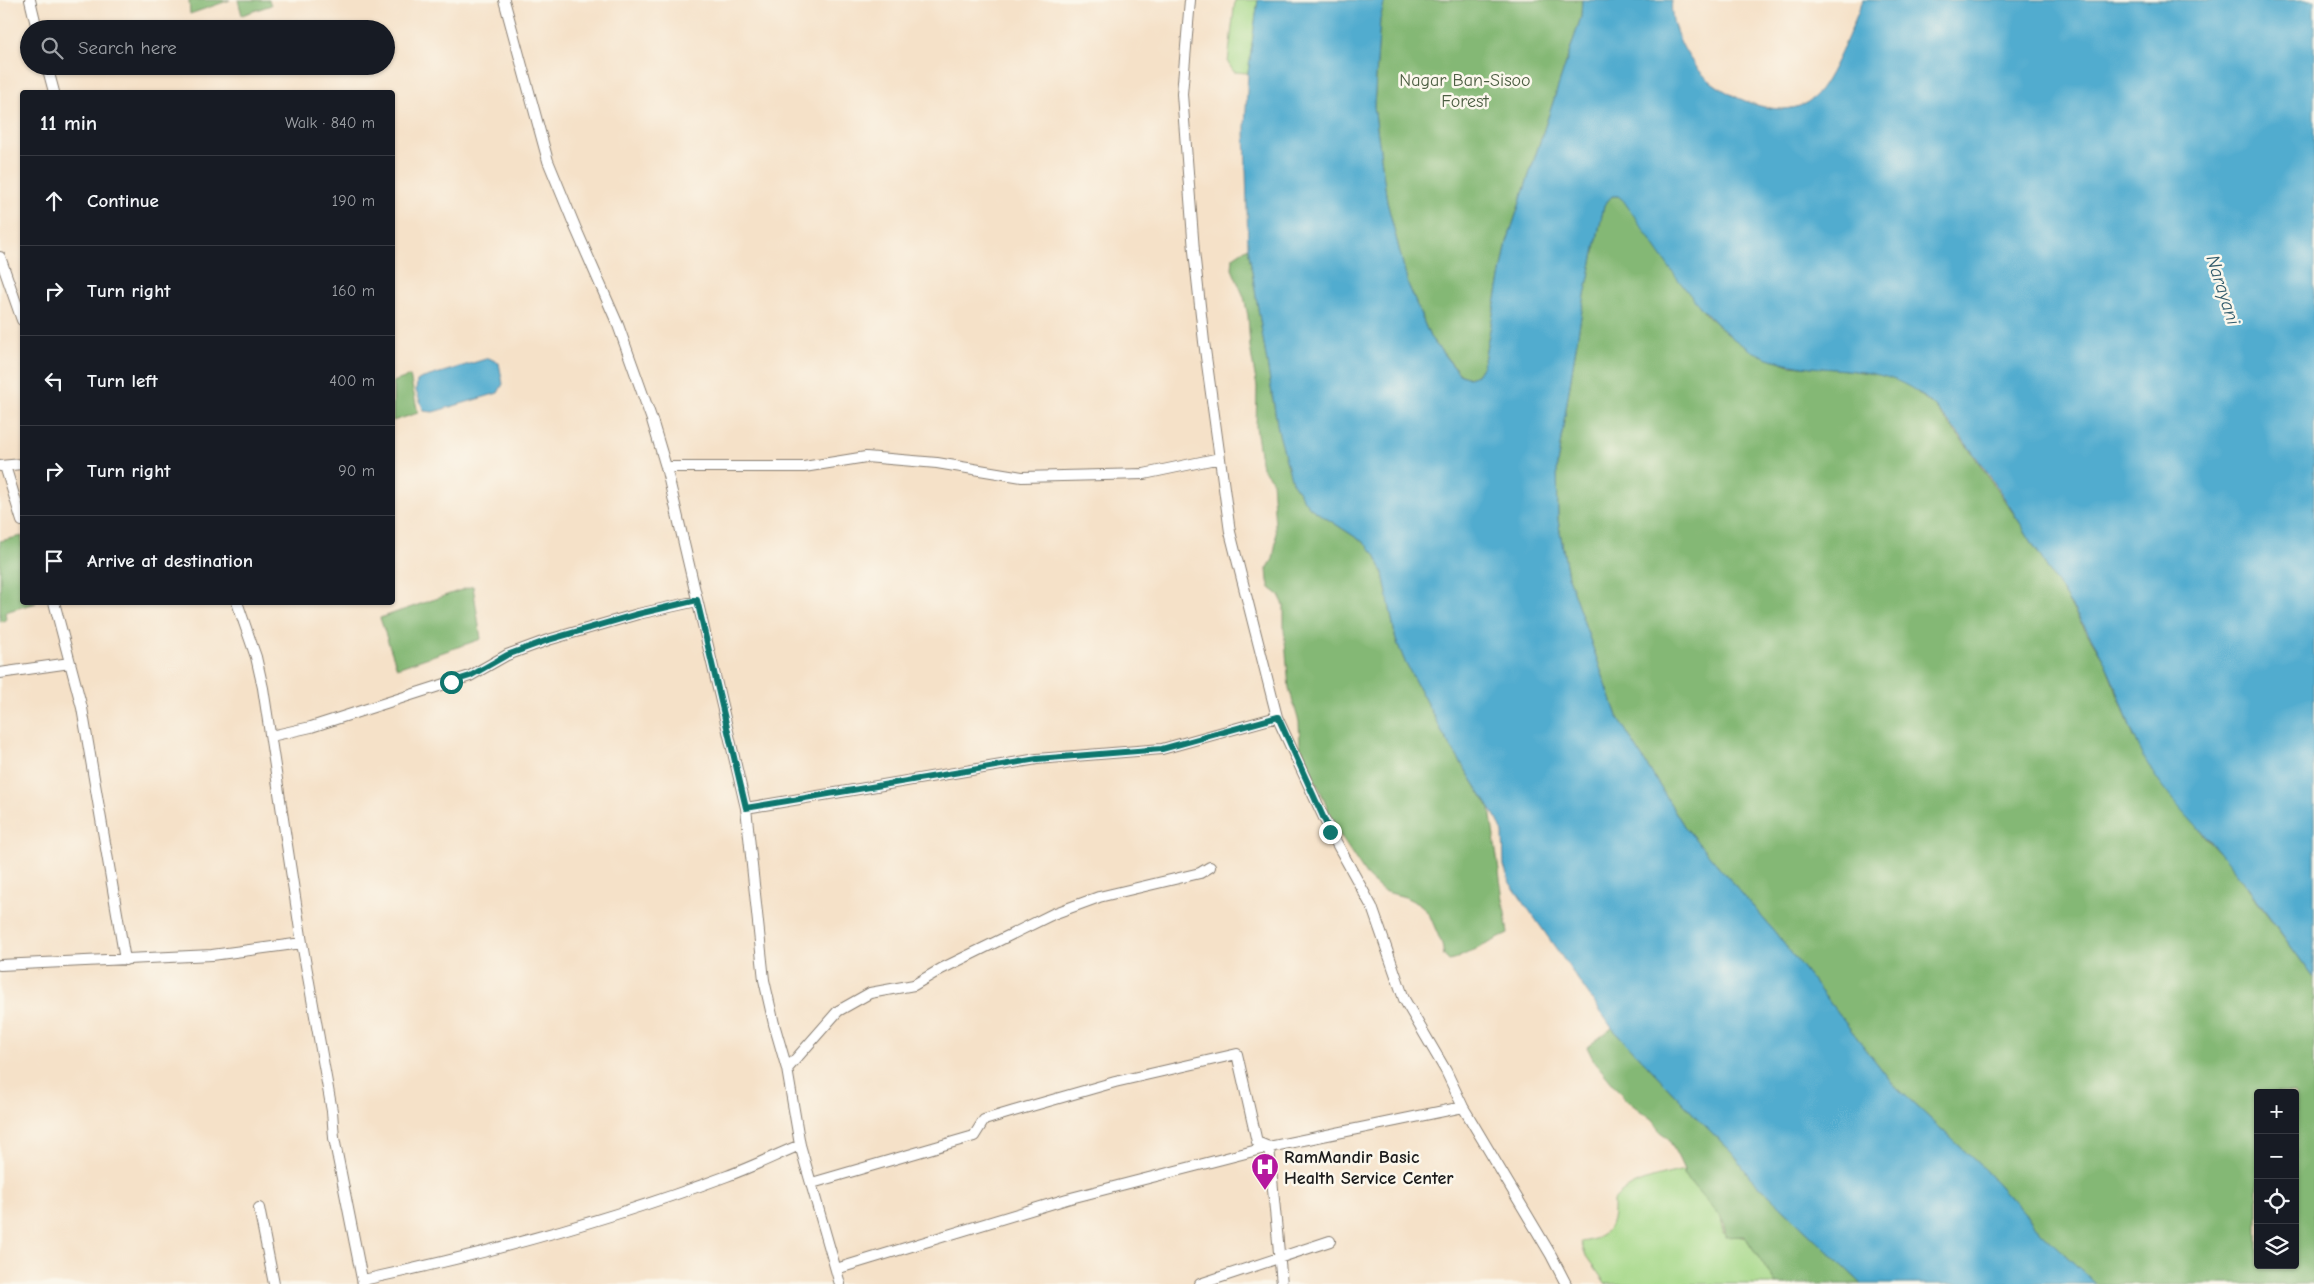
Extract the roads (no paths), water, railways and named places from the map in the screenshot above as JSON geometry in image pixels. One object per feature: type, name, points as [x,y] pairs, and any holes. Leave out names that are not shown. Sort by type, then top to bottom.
[{"type":"street","points":[[30,0],[35,20]]},
{"type":"street","points":[[504,0],[548,161],[618,325],[652,420],[666,467],[746,808],[764,980],[787,1069],[800,1144],[840,1284]]},
{"type":"street","points":[[1190,0],[1182,94],[1194,251],[1230,532],[1278,717],[1330,832],[1372,907],[1404,999],[1446,1071],[1464,1108],[1551,1254],[1566,1284]]},
{"type":"street","points":[[49,75],[53,90]]},
{"type":"street","points":[[0,257],[20,314]]},
{"type":"street","points":[[666,467],[804,467],[866,457],[937,463],[1031,476],[1144,474],[1220,458]]},
{"type":"street","points":[[20,464],[2,466],[20,516]]},
{"type":"street","points":[[272,736],[311,727],[470,676],[507,655],[548,640],[638,614],[697,600]]},
{"type":"street","points":[[55,605],[82,708],[125,960]]},
{"type":"street","points":[[238,605],[256,657],[272,736],[302,943],[332,1111],[334,1138],[363,1282],[447,1262],[632,1208],[729,1176],[800,1144]]},
{"type":"street","points":[[0,673],[70,663]]},
{"type":"street","points":[[746,808],[1037,759],[1162,749],[1278,717]]},
{"type":"street","points":[[787,1069],[838,1011],[870,994],[914,986],[941,969],[1053,914],[1099,897],[1200,873],[1210,866]]},
{"type":"street","points":[[0,965],[212,955],[302,943]]},
{"type":"street","points":[[812,1183],[974,1136],[984,1120],[1014,1110],[1115,1082],[1237,1054],[1257,1142],[1269,1147]]},
{"type":"street","points":[[836,1269],[1067,1199],[1269,1147],[1464,1108]]},
{"type":"street","points":[[1269,1147],[1282,1284]]},
{"type":"street","points":[[259,1208],[274,1284]]},
{"type":"street","points":[[1200,1284],[1330,1241]]},
{"type":"water","name":"Narayani","points":[[1258,0],[1385,0],[1380,19],[1374,106],[1387,202],[1408,284],[1430,337],[1459,374],[1469,378],[1477,375],[1483,366],[1507,242],[1581,17],[1582,0],[1672,0],[1673,22],[1682,44],[1694,64],[1709,80],[1719,88],[1746,101],[1774,109],[1788,109],[1802,105],[1813,98],[1820,90],[1835,66],[1863,0],[2314,0],[2314,978],[2237,874],[2169,796],[2153,773],[2138,746],[2111,677],[2087,631],[1999,490],[1969,447],[1936,408],[1916,391],[1896,380],[1875,374],[1786,363],[1763,356],[1742,345],[1703,310],[1668,265],[1623,200],[1618,196],[1612,196],[1604,205],[1582,310],[1557,464],[1558,520],[1568,577],[1617,716],[1684,826],[1774,931],[1893,1084],[1984,1169],[2042,1233],[2096,1284],[1862,1284],[1750,1177],[1733,1153],[1612,1028],[1510,883],[1504,866],[1503,833],[1498,821],[1443,734],[1406,664],[1396,640],[1383,573],[1375,554],[1363,542],[1309,507],[1292,482],[1278,430],[1248,247],[1245,128],[1248,73]]},
{"type":"water","points":[[489,358],[499,363],[503,384],[498,393],[433,412],[424,411],[416,391],[417,381]]},
{"type":"place","name":"RamMandir Basic Health Service Center","points":[[1265,1191]]},
{"type":"park label","name":"Nagar Ban-Sisoo Forest","points":[[1465,90]]}]
